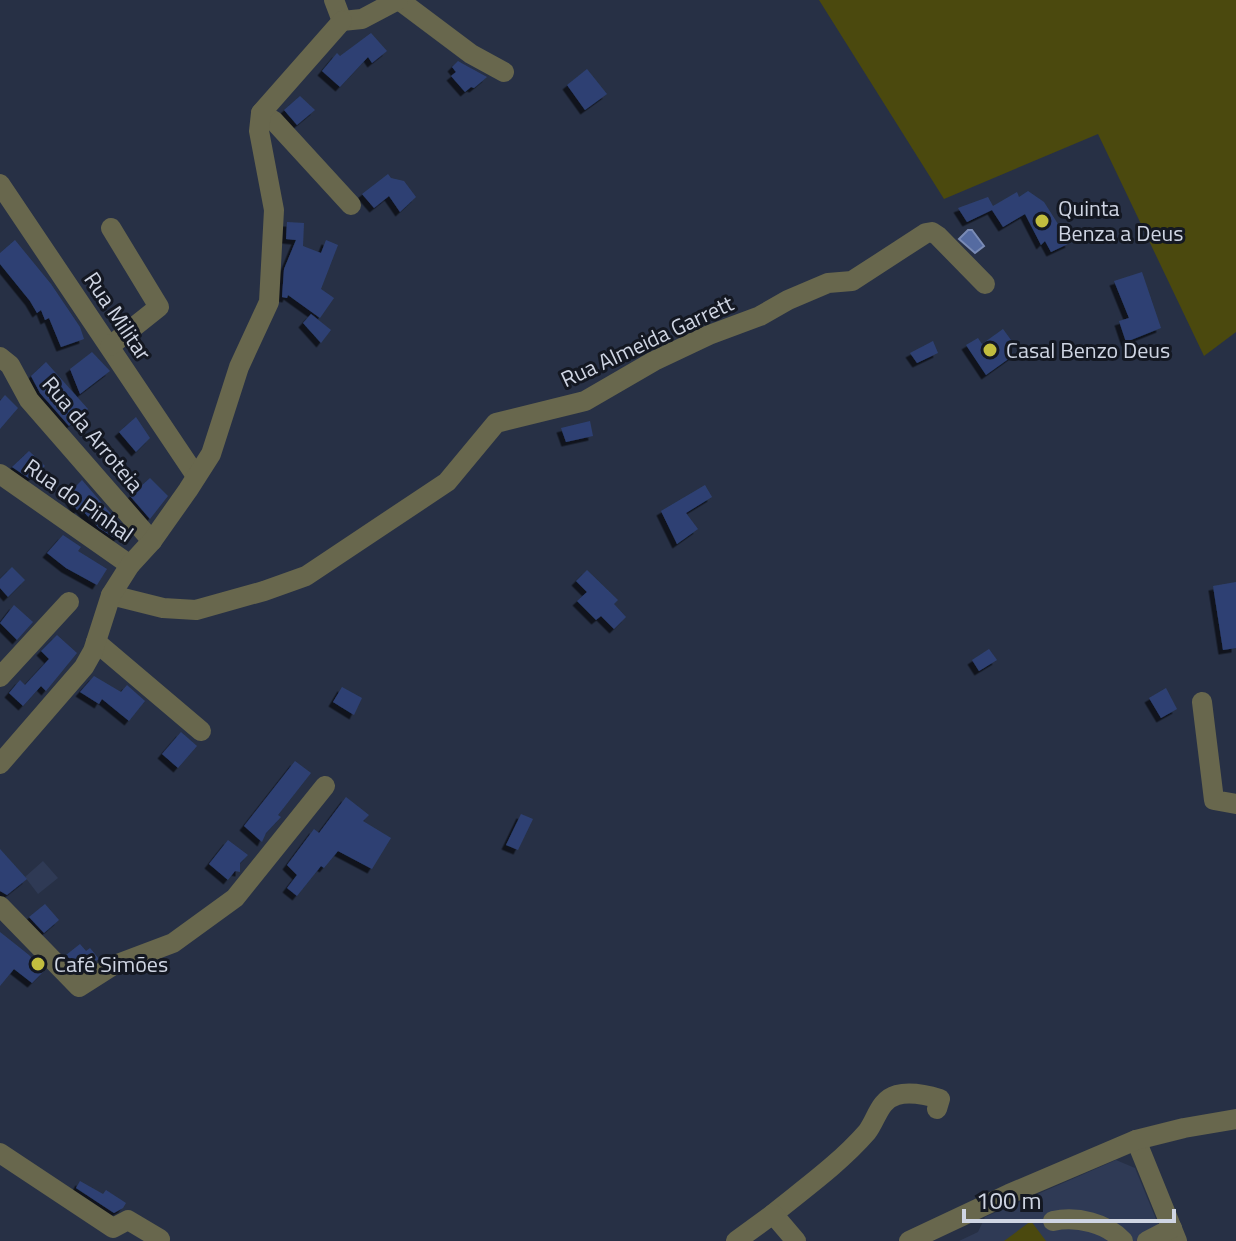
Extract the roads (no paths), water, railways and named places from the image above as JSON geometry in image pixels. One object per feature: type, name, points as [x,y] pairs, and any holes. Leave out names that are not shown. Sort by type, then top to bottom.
[{"type":"street","points":[[334,0],[342,21]]},
{"type":"street","points":[[0,764],[88,659],[111,595],[211,454],[239,367],[269,302],[274,210],[259,131],[261,113],[342,21],[362,19],[399,0],[471,54],[504,72]]},
{"type":"street","points":[[261,113],[274,121],[351,205]]},
{"type":"street","name":"Rua Militar","points":[[3,193],[196,476]]},
{"type":"street","points":[[110,346],[159,307],[111,228]]},
{"type":"street","name":"Rua Almeida Garrett","points":[[111,595],[163,608],[196,610],[306,576],[447,482],[496,423],[585,401],[654,361],[709,335],[760,316],[828,283],[852,281],[926,233],[932,232],[938,236],[985,284]]},
{"type":"street","name":"Rua da Arroteia","points":[[0,357],[10,365],[29,400],[152,541]]},
{"type":"street","name":"Rua do Pinhal","points":[[0,474],[130,565]]},
{"type":"street","points":[[0,677],[69,602]]},
{"type":"street","points":[[96,642],[201,731]]},
{"type":"street","points":[[1202,702],[1214,800],[1236,804]]},
{"type":"street","points":[[2,911],[79,987],[112,966],[173,943],[235,898],[325,786]]},
{"type":"street","points":[[736,1241],[852,1149],[870,1128],[882,1105],[896,1095],[923,1094],[940,1099],[937,1109]]},
{"type":"street","points":[[909,1241],[995,1200],[1136,1140],[1236,1119]]},
{"type":"street","points":[[1136,1140],[1174,1234],[1147,1241]]},
{"type":"street","points":[[0,1153],[113,1228],[128,1220],[160,1239],[158,1241]]},
{"type":"street","points":[[773,1214],[796,1241]]},
{"type":"street","points":[[1053,1221],[1085,1221],[1114,1231],[1123,1241]]},
{"type":"water","points":[[972,230],[984,246],[975,253],[959,239]]},
{"type":"place","name":"Quinta Benza a Deus","points":[[1042,221]]},
{"type":"place","name":"Casal Benzo Deus","points":[[990,350]]},
{"type":"place","name":"Café Simões","points":[[38,964]]}]
